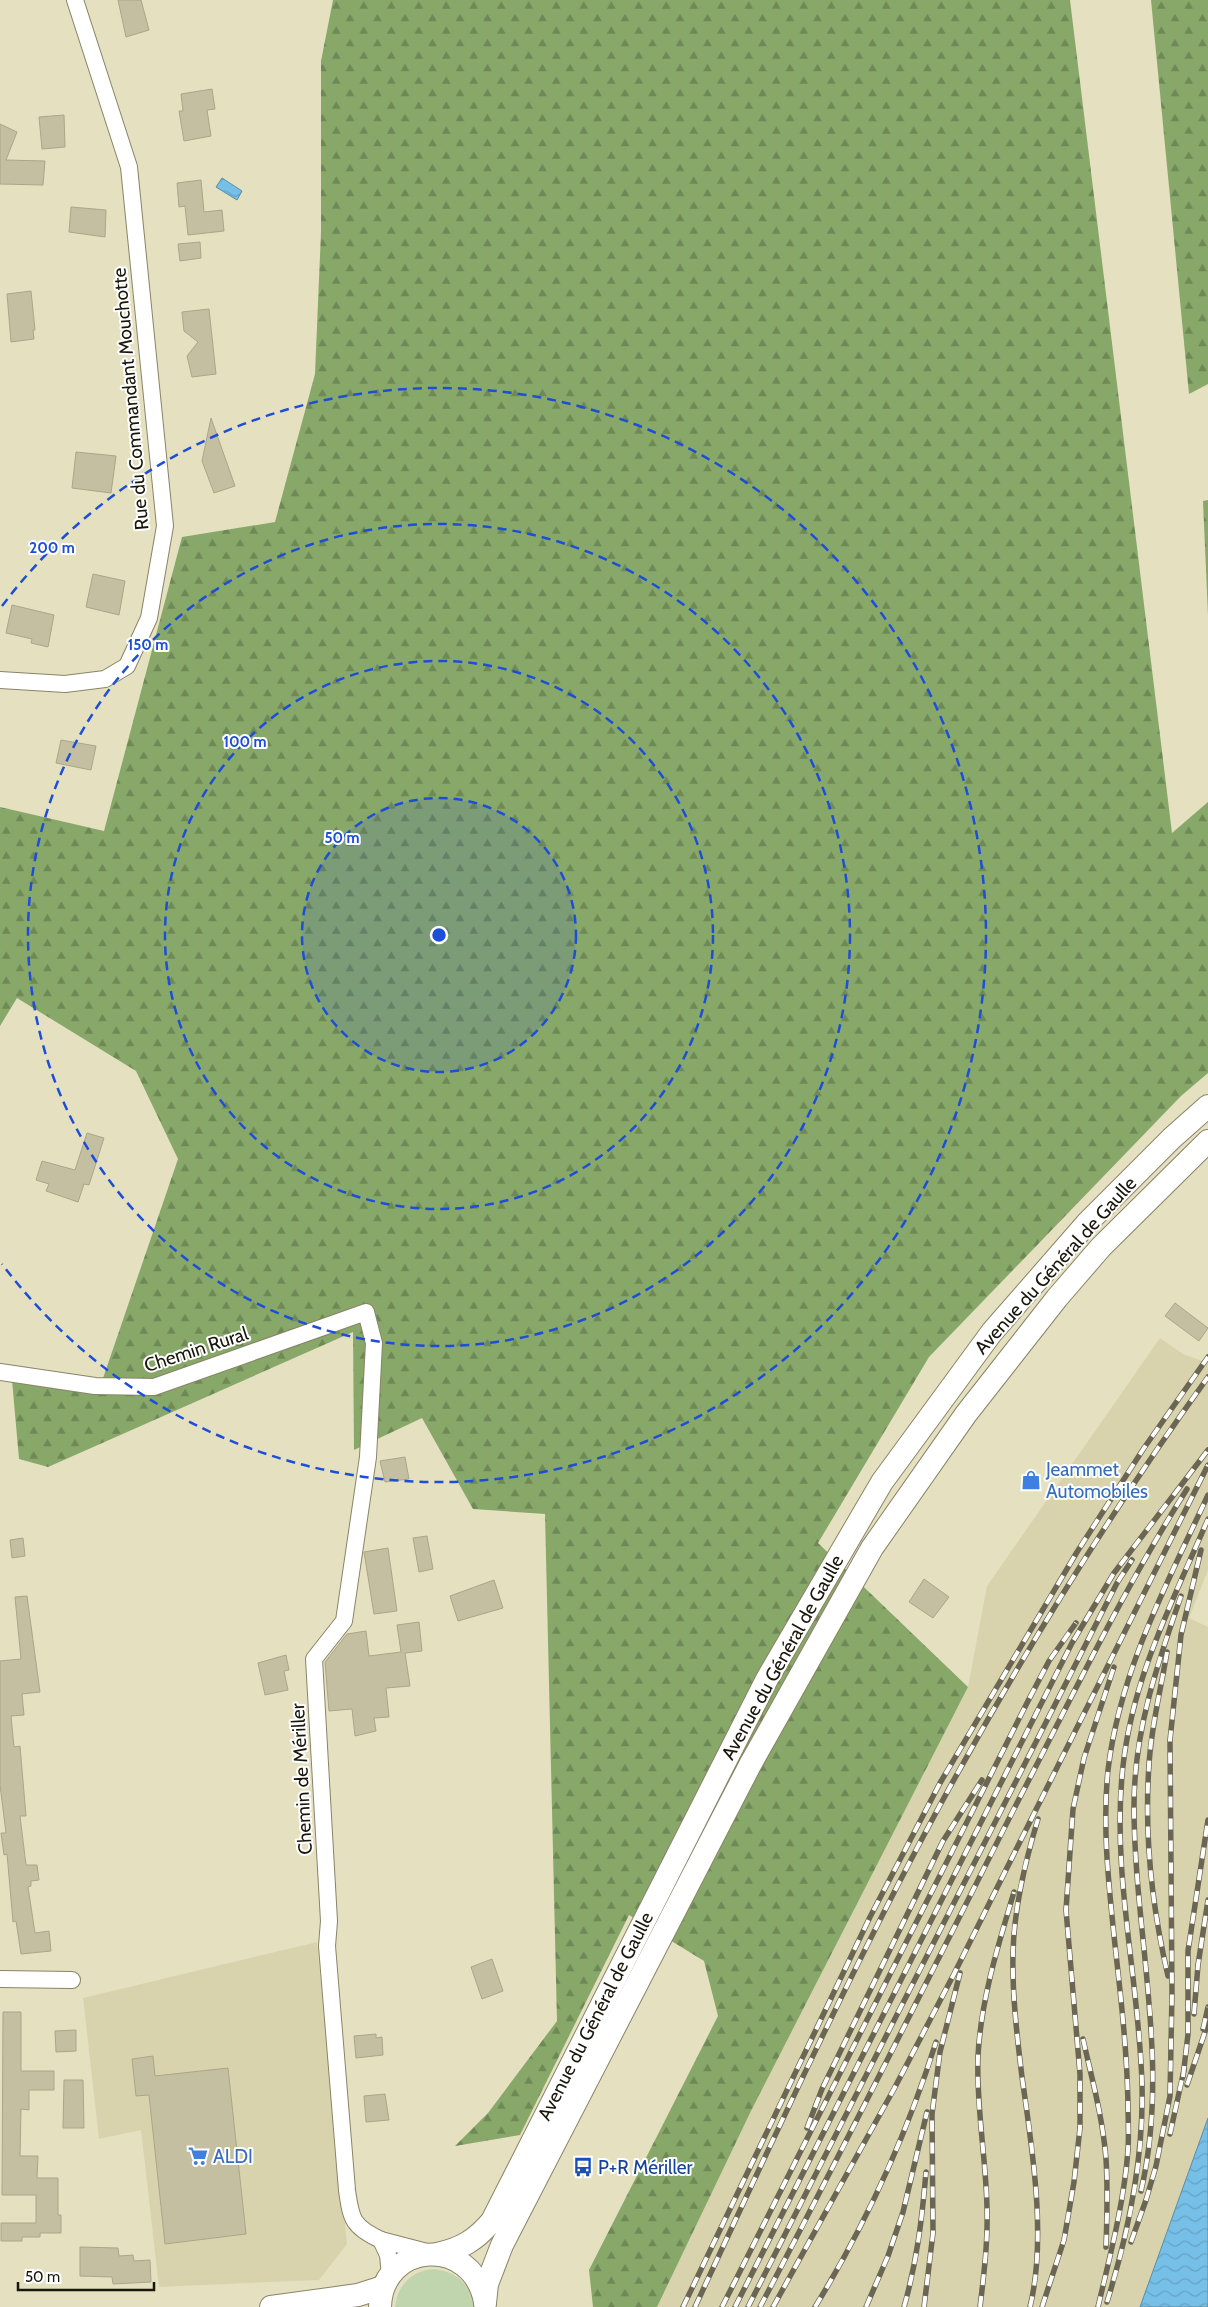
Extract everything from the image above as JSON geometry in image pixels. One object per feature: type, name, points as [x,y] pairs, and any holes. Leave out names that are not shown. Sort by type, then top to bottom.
[{"type":"main road","name":"Avenue du Général de Gaulle","points":[[271,2307],[385,2290],[403,2263],[419,2256],[461,2248],[473,2241],[492,2221],[767,1679],[882,1482],[992,1332],[1088,1222],[1172,1138],[1208,1106]]},
{"type":"main road","name":"Avenue du Général de Gaulle","points":[[485,2305],[487,2284],[502,2245],[750,1765],[872,1548],[966,1414],[1057,1298],[1101,1247],[1208,1141]]},
{"type":"main road","name":"Avenue du Général de Gaulle","points":[[436,2254],[449,2256],[470,2269],[482,2290],[485,2305]]},
{"type":"street","name":"Rue du Commandant Mouchotte","points":[[0,680],[65,684],[105,679],[127,666],[148,618],[165,526],[129,167],[75,0]]},
{"type":"street","name":"Chemin de Mériller","points":[[366,1312],[374,1343],[368,1457],[344,1621],[314,1659],[329,1921],[327,1946],[347,2190],[353,2221],[362,2230],[381,2240],[409,2249],[436,2254]]},
{"type":"street","name":"Chemin Rural","points":[[1,1372],[95,1386],[154,1387],[366,1312]]},
{"type":"street","points":[[0,1979],[72,1980]]},
{"type":"street","points":[[381,2240],[388,2255],[385,2290]]},
{"type":"shaded area","points":[[1160,1338],[1183,1354],[1208,1363],[1208,1570],[1189,1618],[1208,1627],[1208,2118],[1140,2307],[657,2307],[751,2111],[968,1687],[987,1586]]},
{"type":"shaded area","points":[[317,1942],[347,2244],[319,2280],[159,2287],[141,2130],[99,2139],[83,1998]]},
{"type":"green space","points":[[333,0],[1070,0],[1172,833],[1208,802],[1208,1073],[1181,1096],[929,1357],[818,1543],[968,1687],[751,2111],[657,2307],[593,2307],[589,2270],[718,2016],[704,1961],[629,1915],[520,2135],[455,2146],[488,2113],[557,2021],[545,1514],[473,1509],[422,1418],[354,1450],[353,1332],[48,1467],[19,1459],[12,1380],[99,1390],[178,1159],[136,1071],[17,998],[0,1026],[0,807],[104,831],[182,537],[275,522],[315,374],[321,232],[321,61]]},
{"type":"green space","points":[[1151,0],[1208,0],[1208,384],[1189,394]]},
{"type":"green space","points":[[1208,500],[1208,615],[1203,501]]},
{"type":"green space","points":[[434,2269],[450,2273],[462,2280],[470,2292],[474,2307],[395,2307],[399,2292],[407,2280],[419,2272]]},
{"type":"water","points":[[222,178],[242,191],[237,200],[216,187]]},
{"type":"water","points":[[1208,2118],[1208,2307],[1140,2307]]},
{"type":"building","points":[[118,0],[141,0],[149,30],[126,37]]},
{"type":"building","points":[[212,89],[215,109],[207,110],[211,136],[184,141],[179,111],[183,111],[181,94]]},
{"type":"building","points":[[64,115],[65,147],[42,149],[39,117]]},
{"type":"building","points":[[0,124],[17,132],[6,160],[45,161],[43,185],[0,184]]},
{"type":"building","points":[[201,180],[204,212],[222,210],[224,231],[188,235],[185,206],[179,207],[177,183]]},
{"type":"building","points":[[71,207],[106,210],[105,237],[69,232]]},
{"type":"building","points":[[200,242],[201,258],[180,261],[178,244]]},
{"type":"building","points":[[31,291],[35,330],[33,330],[34,339],[11,342],[7,294]]},
{"type":"building","points":[[209,309],[216,374],[192,377],[187,356],[198,342],[184,331],[182,312]]},
{"type":"building","points":[[211,418],[235,486],[214,493],[202,461]]},
{"type":"building","points":[[76,452],[116,456],[111,493],[72,488]]},
{"type":"building","points":[[93,574],[125,581],[119,615],[86,607]]},
{"type":"building","points":[[12,605],[54,615],[48,647],[31,643],[32,639],[6,633]]},
{"type":"building","points":[[61,740],[96,746],[91,770],[56,763]]},
{"type":"building","points":[[87,1133],[104,1138],[89,1185],[84,1184],[78,1202],[46,1191],[49,1184],[36,1180],[42,1161],[75,1170]]},
{"type":"building","points":[[1175,1303],[1208,1328],[1199,1341],[1165,1316]]},
{"type":"building","points":[[405,1457],[409,1479],[385,1482],[380,1461]]},
{"type":"building","points":[[427,1536],[433,1569],[419,1572],[413,1538]]},
{"type":"building","points":[[23,1538],[25,1556],[12,1558],[10,1540]]},
{"type":"building","points":[[388,1548],[397,1611],[374,1614],[364,1552]]},
{"type":"building","points":[[924,1579],[949,1597],[933,1618],[909,1602]]},
{"type":"building","points":[[494,1580],[503,1608],[458,1621],[450,1596]]},
{"type":"building","points":[[27,1596],[40,1692],[22,1694],[24,1715],[11,1716],[14,1747],[20,1746],[26,1816],[20,1816],[26,1865],[37,1865],[39,1880],[31,1881],[31,1886],[28,1887],[35,1933],[49,1931],[51,1951],[21,1954],[16,1921],[13,1922],[7,1854],[4,1855],[1,1833],[6,1833],[0,1785],[0,1661],[21,1659],[15,1597]]},
{"type":"building","points":[[419,1622],[422,1651],[405,1653],[410,1686],[386,1688],[389,1717],[374,1718],[376,1731],[355,1736],[352,1709],[329,1711],[325,1662],[347,1634],[366,1631],[369,1656],[401,1652],[397,1625]]},
{"type":"building","points":[[286,1655],[289,1670],[284,1671],[288,1690],[265,1695],[258,1663]]},
{"type":"building","points":[[492,1959],[503,1991],[482,1999],[471,1967]]},
{"type":"building","points":[[3,2012],[21,2012],[21,2071],[54,2071],[54,2090],[29,2090],[29,2110],[21,2109],[20,2156],[38,2156],[37,2178],[58,2178],[58,2215],[61,2215],[61,2233],[40,2233],[40,2237],[22,2237],[22,2241],[1,2241],[1,2223],[36,2223],[36,2195],[2,2195]]},
{"type":"building","points":[[76,2030],[76,2051],[56,2052],[55,2031]]},
{"type":"building","points":[[376,2034],[376,2038],[382,2037],[383,2055],[356,2058],[354,2036]]},
{"type":"building","points":[[153,2056],[155,2076],[228,2068],[246,2234],[165,2244],[149,2095],[136,2096],[132,2059]]},
{"type":"building","points":[[64,2080],[83,2080],[84,2128],[63,2128]]},
{"type":"building","points":[[385,2094],[389,2120],[366,2122],[364,2096]]},
{"type":"building","points":[[80,2247],[118,2248],[119,2256],[133,2255],[134,2261],[150,2260],[151,2282],[113,2284],[112,2277],[80,2276]]},
{"type":"railway","points":[[683,2307],[870,1917],[940,1783],[1077,1552],[1144,1448],[1208,1357]]},
{"type":"railway","points":[[695,2307],[783,2118],[906,1868],[939,1807],[1001,1696],[1067,1588],[1136,1481],[1208,1377]]},
{"type":"railway","points":[[735,2307],[1072,1643],[1114,1573],[1208,1450]]},
{"type":"railway","points":[[773,2307],[894,2089],[955,1972],[1208,1465]]},
{"type":"railway","points":[[760,2307],[1099,1644],[1141,1566],[1187,1489]]},
{"type":"railway","points":[[1098,2307],[1120,2210],[1128,2150],[1125,2044],[1107,1858],[1106,1792],[1108,1770],[1114,1733],[1134,1663],[1147,1628],[1208,1495]]},
{"type":"railway","points":[[1107,2302],[1122,2249],[1134,2194],[1142,2112],[1140,2044],[1120,1846],[1123,1766],[1128,1733],[1145,1670],[1168,1609],[1208,1519]]},
{"type":"railway","points":[[1131,2242],[1156,2166],[1170,2096],[1172,1993],[1170,1740],[1181,1635],[1201,1550]]},
{"type":"railway","points":[[748,2307],[1117,1583],[1132,1560]]},
{"type":"railway","points":[[1141,2191],[1149,2143],[1153,2095],[1149,1999],[1136,1854],[1135,1778],[1148,1699],[1181,1596]]},
{"type":"railway","points":[[722,2307],[1028,1701],[1049,1661],[1076,1623]]},
{"type":"railway","points":[[1167,1652],[1150,1751],[1148,1818],[1154,1898],[1168,1976]]},
{"type":"railway","points":[[1042,2307],[1064,2240],[1074,2182],[1080,2128],[1080,2074],[1066,1910],[1073,1809],[1084,1758],[1114,1667]]},
{"type":"railway","points":[[807,2128],[822,2089],[943,1841],[982,1780]]},
{"type":"railway","points":[[1030,2307],[1035,2280],[1038,2222],[1030,2133],[1015,2015],[1013,1953],[1021,1885],[1038,1819]]},
{"type":"railway","points":[[1183,2077],[1188,2034],[1188,1951],[1208,1820]]},
{"type":"railway","points":[[980,2307],[987,2220],[978,2094],[978,2056],[986,1993],[1014,1892]]},
{"type":"railway","points":[[1194,2014],[1198,1965],[1208,1900]]},
{"type":"railway","points":[[924,2307],[933,2233],[932,2114],[940,2052],[960,1973]]},
{"type":"railway","points":[[1203,2029],[1208,2007]]},
{"type":"railway","points":[[1187,2085],[1208,2023]]},
{"type":"railway","points":[[1083,2039],[1105,2144],[1107,2181],[1106,2247]]},
{"type":"railway","points":[[815,2307],[834,2276],[884,2178],[912,2111],[936,2042]]},
{"type":"railway","points":[[1170,2134],[1184,2070]]},
{"type":"railway","points":[[866,2307],[888,2256],[903,2212],[927,2112]]},
{"type":"railway","points":[[904,2307],[918,2240],[926,2172]]},
{"type":"place","name":"Jeammet Automobiles","points":[[1031,1480]]},
{"type":"place","name":"ALDI","points":[[198,2156]]},
{"type":"place","name":"P+R Mériller","points":[[583,2167]]}]
